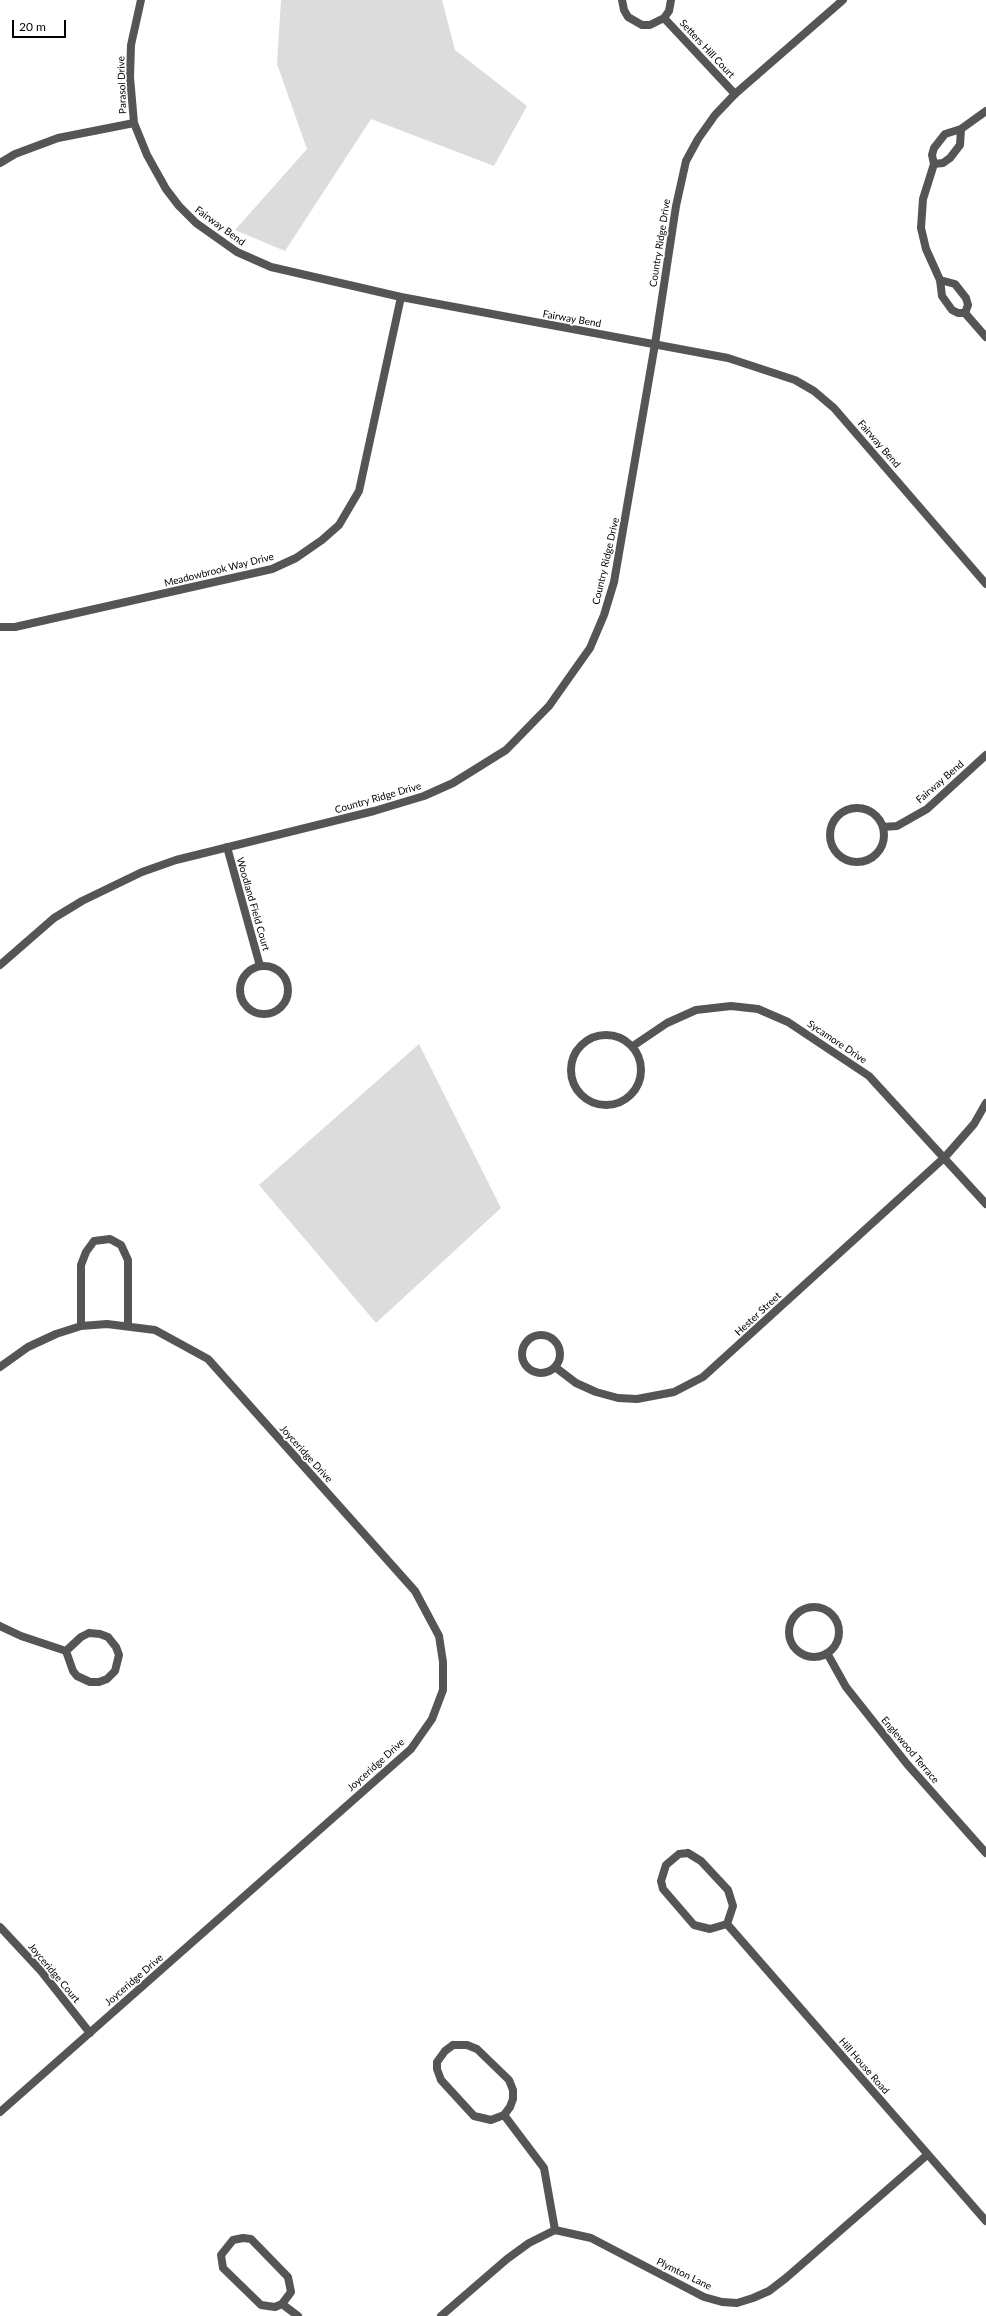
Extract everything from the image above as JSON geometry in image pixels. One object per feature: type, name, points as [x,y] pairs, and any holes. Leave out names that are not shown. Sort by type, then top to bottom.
[{"type":"street","name":"Parasol Drive","points":[[134,123],[130,78],[131,45],[141,0]]},
{"type":"street","name":"Setters Hill Court","points":[[622,0],[624,10],[634,22],[650,25],[664,18],[669,11],[671,0]]},
{"type":"street","name":"Country Ridge Drive","points":[[0,965],[54,918],[108,887],[176,860],[374,811],[424,796],[479,768],[506,750],[549,706],[590,648],[604,615],[614,582],[629,504],[676,206],[686,161],[715,115],[735,94],[842,0]]},
{"type":"street","name":"Setters Hill Court","points":[[664,18],[735,94]]},
{"type":"street","points":[[986,111],[961,129],[945,134],[934,148],[932,155],[934,164],[923,199],[921,228],[926,249],[940,280],[942,296],[952,310],[958,313],[965,313],[986,337]]},
{"type":"street","points":[[0,163],[14,154],[58,138],[134,123]]},
{"type":"street","name":"Fairway Bend","points":[[134,123],[146,155],[166,189],[179,206],[196,223],[236,252],[271,267],[400,297],[728,358],[790,378],[814,391],[834,408],[986,584]]},
{"type":"street","points":[[934,164],[943,163],[950,158],[960,145],[961,129]]},
{"type":"street","points":[[940,280],[955,284],[966,298],[968,305],[965,313]]},
{"type":"street","name":"Meadowbrook Way Drive","points":[[0,627],[16,627],[272,569],[296,558],[339,526],[359,491],[400,297]]},
{"type":"street","name":"Fairway Bend","points":[[883,827],[897,826],[927,809],[986,755]]},
{"type":"street","points":[[852,808],[868,810],[880,820],[883,827],[882,845],[871,858],[862,861],[846,859],[838,854],[831,838],[834,822],[845,811],[852,808]]},
{"type":"street","name":"Woodland Field Court","points":[[227,847],[260,966]]},
{"type":"street","name":"Woodland Field Court","points":[[260,966],[267,966],[280,972],[288,985],[288,992],[282,1006],[270,1013],[255,1012],[243,1002],[240,995],[242,980],[253,969],[260,966]]},
{"type":"street","name":"Sycamore Drive","points":[[633,1046],[667,1023],[696,1010],[731,1006],[758,1009],[788,1022],[869,1076],[945,1157],[986,1204]]},
{"type":"street","points":[[606,1034],[618,1036],[633,1046],[641,1063],[642,1075],[632,1094],[623,1102],[611,1105],[598,1105],[587,1100],[578,1092],[572,1081],[572,1063],[578,1048],[588,1040],[606,1034]]},
{"type":"street","name":"Hester Street","points":[[555,1367],[576,1383],[596,1392],[618,1398],[637,1399],[667,1394],[703,1377],[945,1157],[974,1124],[986,1103]]},
{"type":"street","points":[[81,1326],[81,1265],[86,1252],[94,1241],[110,1239],[121,1245],[128,1260],[128,1326]]},
{"type":"street","name":"Joyceridge Drive","points":[[0,1367],[28,1348],[56,1334],[81,1326],[128,1326],[155,1330],[176,1340],[208,1359],[415,1591],[439,1636],[443,1662],[442,1690],[432,1719],[411,1749],[0,2112]]},
{"type":"street","points":[[542,1335],[553,1339],[557,1344],[560,1356],[555,1367],[544,1373],[531,1371],[522,1361],[522,1348],[530,1338],[542,1335]]},
{"type":"street","points":[[816,1607],[828,1611],[834,1617],[839,1631],[838,1639],[827,1653],[819,1656],[808,1656],[794,1646],[789,1632],[790,1623],[802,1610],[816,1607]]},
{"type":"street","points":[[0,1626],[21,1636],[66,1651]]},
{"type":"street","points":[[89,1633],[100,1634],[108,1637],[116,1646],[118,1664],[115,1672],[107,1679],[99,1682],[90,1682],[77,1676],[73,1671],[66,1651],[89,1633]]},
{"type":"street","name":"Englewood Terrace","points":[[827,1653],[846,1687],[907,1764],[986,1853]]},
{"type":"street","points":[[688,1853],[695,1856],[728,1890],[733,1906],[727,1924],[710,1929],[698,1927],[668,1897],[661,1881],[664,1869],[671,1859],[688,1853]]},
{"type":"street","name":"Hill House Road","points":[[727,1924],[986,2221]]},
{"type":"street","name":"Joyceridge Court","points":[[0,1927],[41,1971],[90,2033]]},
{"type":"street","points":[[453,2045],[467,2045],[477,2049],[509,2080],[512,2090],[512,2099],[510,2107],[504,2115],[491,2120],[482,2119],[468,2110],[441,2080],[437,2069],[437,2062],[445,2051],[453,2045]]},
{"type":"street","points":[[440,2316],[507,2259],[529,2243],[555,2230],[544,2168],[504,2115]]},
{"type":"street","name":"Plymton Lane","points":[[555,2230],[591,2238],[704,2297],[722,2302],[737,2303],[769,2291],[786,2278],[927,2154]]},
{"type":"street","points":[[251,2239],[288,2277],[291,2292],[282,2304],[275,2307],[261,2305],[223,2268],[221,2255],[234,2240],[251,2239]]},
{"type":"street","points":[[282,2304],[298,2316]]},
{"type":"shaded area","points":[[281,0],[442,0],[455,50],[527,106],[494,166],[371,119],[285,251],[235,230],[307,149],[277,64]]},
{"type":"shaded area","points":[[419,1044],[501,1208],[376,1323],[259,1185]]}]
